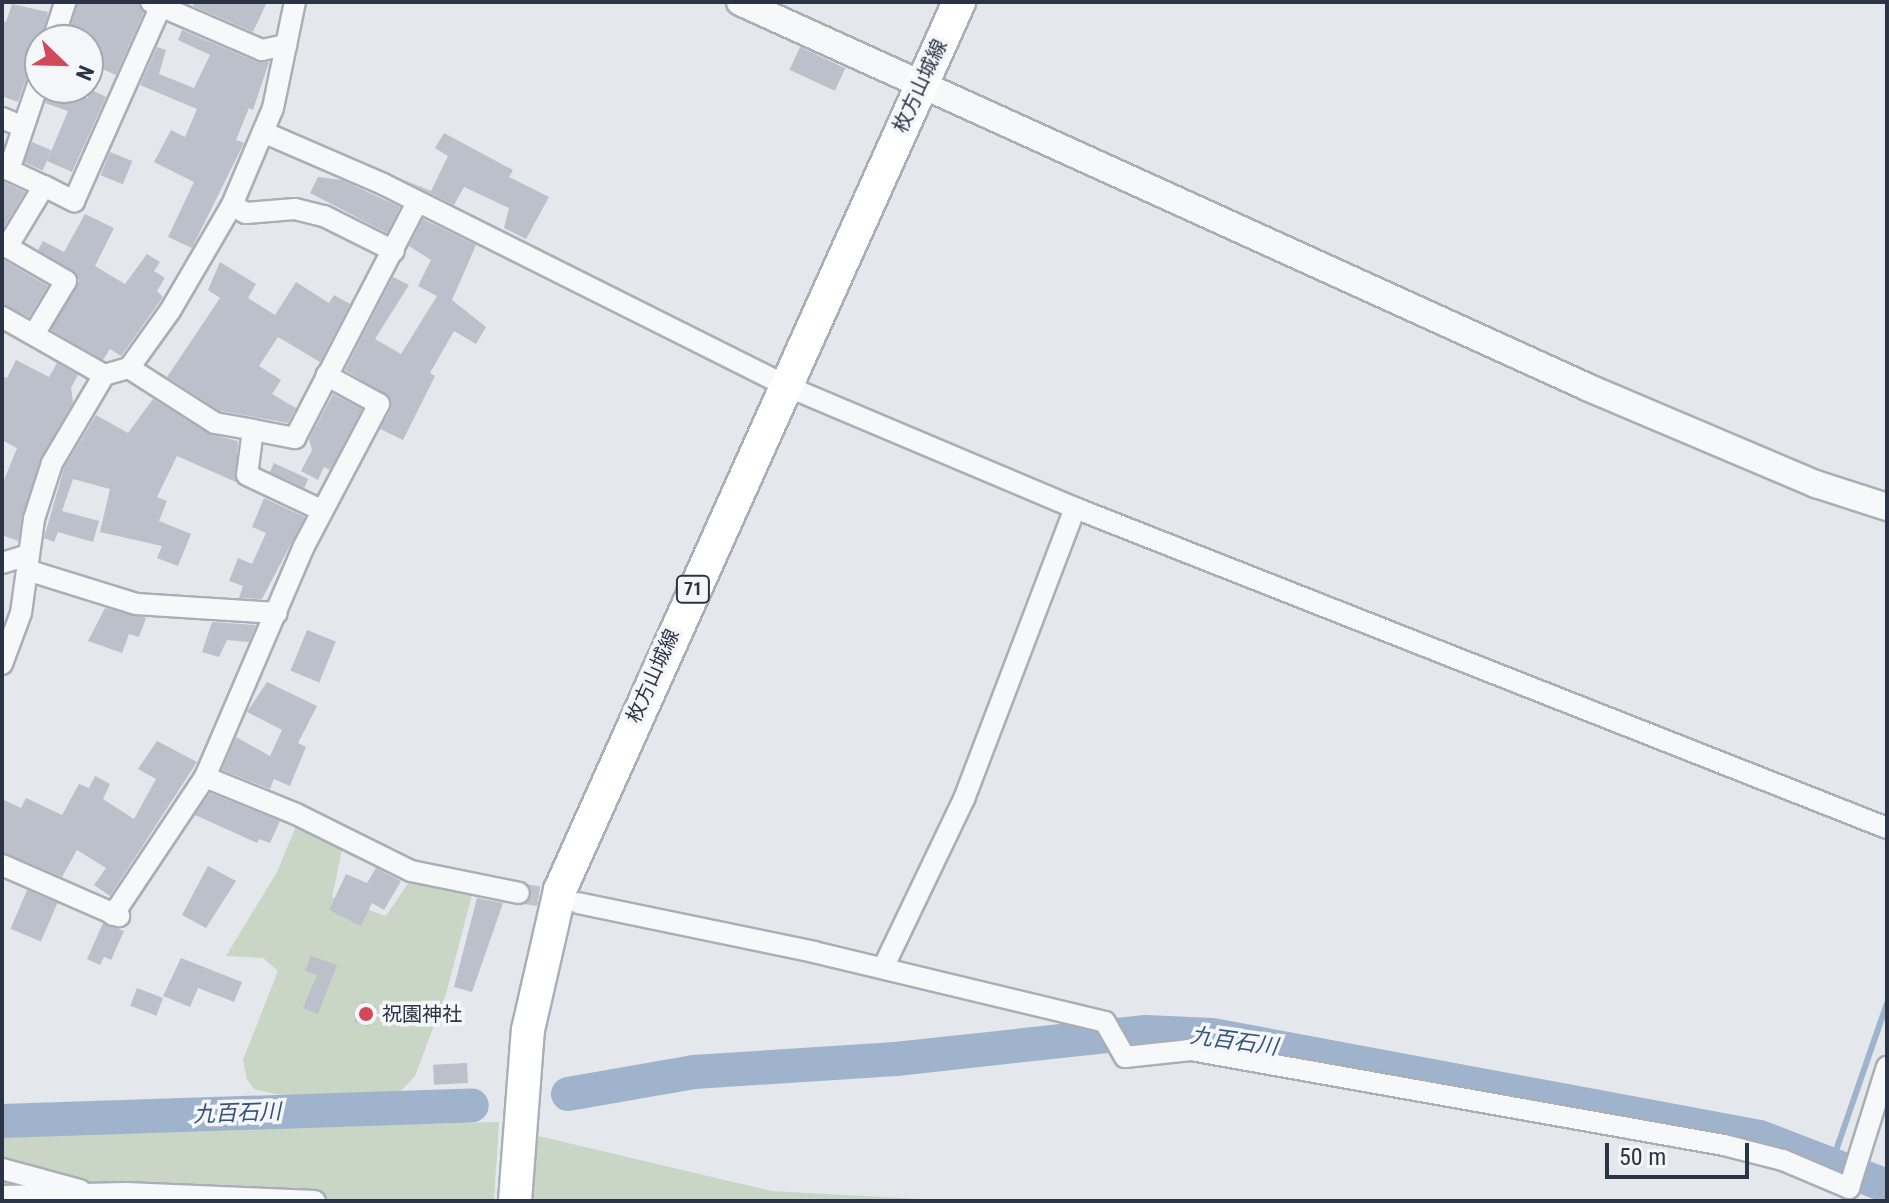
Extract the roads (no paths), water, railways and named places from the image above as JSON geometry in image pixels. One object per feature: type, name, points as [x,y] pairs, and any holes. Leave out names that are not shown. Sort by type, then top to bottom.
[{"type":"main road","name":"枚方山城線","points":[[515,1201],[528,1030],[560,890],[784,385],[959,2]]},
{"type":"street","points":[[58,24],[65,2]]},
{"type":"street","points":[[2,664],[21,613],[28,562],[52,463],[104,375],[129,368],[170,311],[232,205],[263,132],[295,2]]},
{"type":"street","points":[[740,2],[1601,394],[1816,484],[1887,507]]},
{"type":"street","points":[[31,104],[9,170],[74,201],[156,4],[262,50],[286,45]]},
{"type":"street","points":[[2,118],[23,127]]},
{"type":"street","points":[[263,132],[383,184],[416,205],[784,385],[1075,508],[1887,828]]},
{"type":"street","points":[[34,334],[66,281],[4,246],[44,186]]},
{"type":"street","points":[[232,205],[246,213],[295,209],[324,216],[394,251]]},
{"type":"street","points":[[129,368],[215,423],[295,438],[416,205]]},
{"type":"street","points":[[2,317],[104,375]]},
{"type":"street","points":[[2,865],[116,916],[205,777],[321,510],[379,404],[326,375]]},
{"type":"street","points":[[253,430],[247,475],[321,510]]},
{"type":"street","points":[[883,968],[964,799],[1075,508]]},
{"type":"street","points":[[2,563],[28,562],[136,604],[277,613]]},
{"type":"street","points":[[205,777],[296,814],[411,871],[519,893]]},
{"type":"street","points":[[578,903],[883,968],[1105,1022],[1125,1057],[1191,1050],[1724,1145],[1783,1160],[1849,1188],[1862,1156],[1887,1067]]},
{"type":"street","points":[[2,1169],[92,1194]]},
{"type":"street","points":[[2,1196],[92,1194],[315,1201]]},
{"type":"waterway","points":[[1831,1165],[1887,1003]]},
{"type":"waterway","name":"九百石川","points":[[568,1094],[694,1072],[896,1059],[1146,1032],[1212,1035],[1760,1137],[1887,1186]]},
{"type":"waterway","name":"九百石川","points":[[2,1121],[472,1105]]},
{"type":"tunnel","points":[[519,893],[567,901]]},
{"type":"place","name":"祝園神社","points":[[366,1014]]}]
